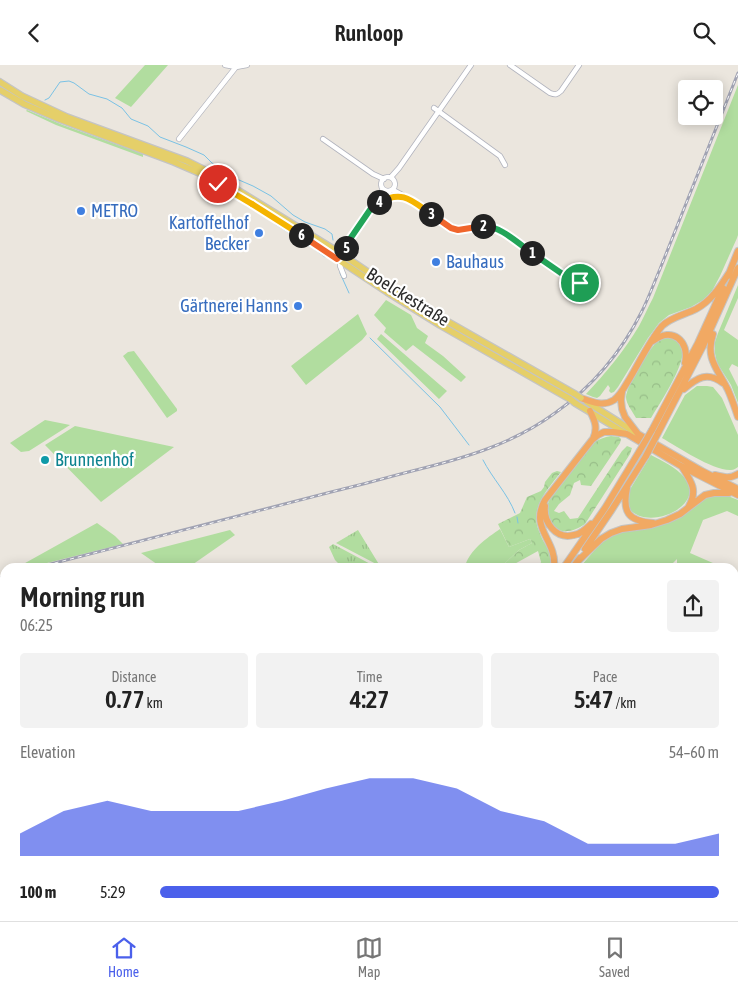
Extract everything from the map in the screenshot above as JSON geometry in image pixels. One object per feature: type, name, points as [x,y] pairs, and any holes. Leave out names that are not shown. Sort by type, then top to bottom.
[{"type":"highway","points":[[655,432],[698,343],[738,251]]},
{"type":"highway","points":[[567,563],[642,454],[681,392],[721,309],[738,268]]},
{"type":"highway","points":[[575,398],[595,403],[606,403],[617,397],[658,331],[670,320],[697,308],[710,298],[729,273]]},
{"type":"highway","points":[[721,309],[711,340],[710,352],[713,363],[726,386],[738,417]]},
{"type":"highway","points":[[650,344],[658,337],[666,335],[674,337],[683,343],[686,359],[677,384]]},
{"type":"highway","points":[[681,392],[695,380],[704,376],[716,379],[726,386]]},
{"type":"highway","points":[[623,390],[622,409],[625,417],[638,434],[736,493]]},
{"type":"highway","points":[[590,411],[596,425],[592,440]]},
{"type":"highway","points":[[554,563],[552,550],[542,530],[540,521],[541,507],[550,492],[592,440],[604,432],[627,434],[681,466],[736,493]]},
{"type":"highway","points":[[578,561],[628,485],[642,454]]},
{"type":"highway","points":[[681,466],[690,481],[693,491],[686,510]]},
{"type":"highway","points":[[702,471],[727,477],[738,474]]},
{"type":"highway","points":[[628,485],[625,504],[628,513],[642,521],[660,522]]},
{"type":"highway","points":[[550,492],[544,509],[546,518],[552,530],[563,535],[572,536],[581,533],[591,525],[605,508]]},
{"type":"highway","points":[[578,561],[601,539],[611,533],[660,522],[673,517],[686,510],[705,495],[719,492],[736,493]]},
{"type":"main road","name":"Boelckestraße","points":[[0,82],[22,96],[60,114],[187,161],[205,170],[299,229],[402,302],[575,398]]},
{"type":"main road","name":"Boelckestraße","points":[[0,90],[59,119],[174,161],[204,175],[340,257]]},
{"type":"main road","points":[[575,398],[590,411],[627,434]]},
{"type":"main road","points":[[575,398],[638,434]]},
{"type":"street","points":[[226,65],[236,67],[246,65]]},
{"type":"street","points":[[392,179],[472,65]]},
{"type":"street","points":[[510,65],[554,95],[561,91],[579,65]]},
{"type":"street","points":[[179,139],[236,67]]},
{"type":"street","points":[[434,108],[500,156],[505,165]]},
{"type":"street","points":[[323,139],[383,180],[392,179]]},
{"type":"street","points":[[392,179],[396,183],[394,189]]},
{"type":"street","points":[[344,276],[340,266],[340,257],[350,239],[384,190],[383,180]]},
{"type":"street","points":[[384,190],[394,189]]},
{"type":"street","points":[[394,189],[455,229],[464,230],[484,226],[496,228],[579,285]]},
{"type":"street","points":[[374,204],[390,197],[406,197]]},
{"type":"green space","points":[[145,65],[168,65],[131,107],[115,98]]},
{"type":"green space","points":[[738,85],[738,235],[720,276],[712,291],[703,300],[691,307],[669,315],[659,323],[614,392],[611,393],[609,391],[608,385],[597,398],[586,394],[608,370],[639,326],[653,298]]},
{"type":"green space","points":[[27,110],[143,154],[143,157],[56,125]]},
{"type":"green space","points":[[738,285],[738,298],[724,330],[738,340],[738,367],[732,364],[729,369],[738,387],[738,403],[731,385],[717,363],[715,342]]},
{"type":"green space","points":[[386,300],[411,315],[417,328],[428,336],[425,343],[466,377],[461,382],[413,345],[406,351],[384,332],[386,328],[374,315]]},
{"type":"green space","points":[[358,314],[367,334],[306,385],[291,366]]},
{"type":"green space","points":[[381,334],[447,391],[439,399],[377,339]]},
{"type":"green space","points":[[667,336],[680,343],[683,354],[681,362],[672,383],[651,418],[636,418],[627,402],[627,392],[637,370],[651,350],[657,342]]},
{"type":"green space","points":[[134,351],[177,409],[167,418],[123,356],[128,352]]},
{"type":"green space","points":[[697,386],[713,387],[722,398],[738,435],[738,467],[734,469],[724,469],[705,463],[662,438],[685,395]]},
{"type":"green space","points":[[45,420],[70,425],[29,451],[21,452],[10,443]]},
{"type":"green space","points":[[75,426],[174,447],[101,502],[45,445]]},
{"type":"green space","points":[[611,436],[619,437],[621,439],[620,443],[591,486],[581,485],[580,480],[574,483],[570,495],[554,511],[559,513],[564,511],[570,519],[578,518],[627,446],[632,448],[630,454],[585,524],[573,530],[562,531],[557,529],[553,526],[548,513],[548,504],[551,496],[594,443]]},
{"type":"green space","points":[[651,455],[677,470],[690,487],[688,497],[682,506],[672,513],[648,518],[637,515],[628,507],[629,491]]},
{"type":"green space","points":[[561,472],[541,499],[536,514],[539,531],[550,555],[551,563],[541,563],[538,551],[516,563],[505,563],[519,550],[532,543],[530,539],[509,547],[498,524],[520,513],[527,497],[541,491],[552,473]]},
{"type":"green space","points":[[723,494],[738,500],[738,516],[727,511],[703,520],[690,553],[713,563],[677,563],[677,559],[673,563],[583,563],[600,544],[610,536],[620,531],[649,527],[707,496]]},
{"type":"green space","points":[[97,523],[123,544],[47,563],[25,563]]},
{"type":"green space","points":[[500,529],[509,547],[530,539],[532,543],[519,550],[505,563],[466,563],[470,555],[484,540]]},
{"type":"green space","points":[[230,530],[235,535],[195,563],[155,563],[141,553]]},
{"type":"green space","points":[[358,530],[378,563],[374,563],[336,543]]},
{"type":"green space","points":[[333,544],[369,563],[338,563],[329,547]]},
{"type":"waterway","points":[[45,100],[49,98],[60,82],[69,81],[89,94],[107,99],[122,108],[131,119],[148,126],[160,137],[204,155],[212,163],[239,180],[271,196],[293,215],[305,222],[325,229],[332,234],[333,240]]},
{"type":"waterway","points":[[194,174],[203,178]]},
{"type":"waterway","points":[[206,180],[214,184]]},
{"type":"waterway","points":[[243,202],[248,206]]},
{"type":"waterway","points":[[253,209],[270,220]]},
{"type":"waterway","points":[[275,224],[291,234]]},
{"type":"waterway","points":[[294,236],[309,246]]},
{"type":"waterway","points":[[313,248],[325,257]]},
{"type":"waterway","points":[[340,273],[349,293]]},
{"type":"waterway","points":[[370,338],[440,407],[469,445]]},
{"type":"waterway","points":[[483,460],[515,513]]},
{"type":"waterway","points":[[517,517],[518,523]]},
{"type":"railway","points":[[55,563],[456,459],[507,441],[539,424],[569,403],[605,367],[625,340],[642,311],[738,73]]},
{"type":"place","name":"METRO","points":[[81,211]]},
{"type":"place","name":"Kartoffelhof Becker","points":[[259,233]]},
{"type":"place","name":"Bauhaus","points":[[436,262]]},
{"type":"place","name":"Gärtnerei Hanns","points":[[298,306]]},
{"type":"place","name":"Brunnenhof","points":[[45,460]]},
{"type":"route","points":[[218,184],[337,259],[374,204],[396,196],[406,197],[451,228],[464,230],[489,226],[496,228],[577,284],[579,285],[580,283]]}]
